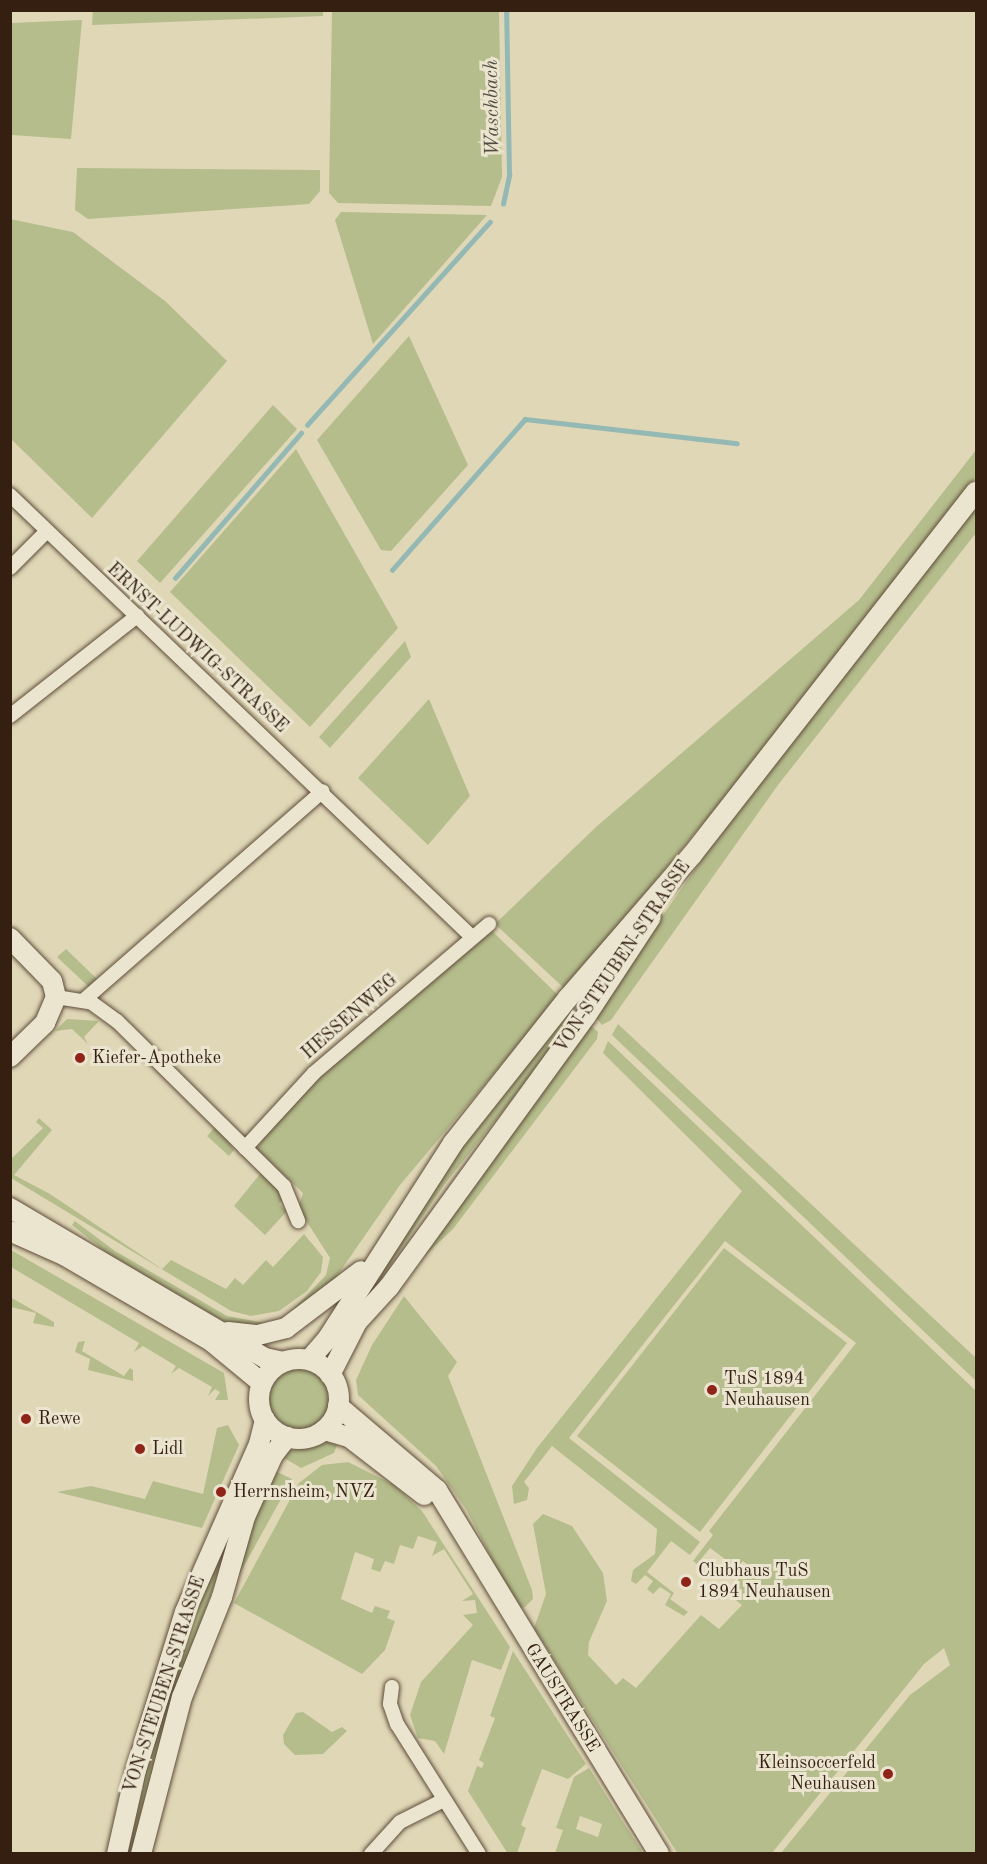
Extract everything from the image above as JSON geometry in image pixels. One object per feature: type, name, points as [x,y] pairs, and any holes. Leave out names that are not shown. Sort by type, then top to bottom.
[{"type":"street","points":[[692,855],[976,492]]},
{"type":"street","name":"ERNST-LUDWIG-STRASSE","points":[[10,495],[323,791],[472,937]]},
{"type":"street","points":[[10,568],[47,531]]},
{"type":"street","points":[[10,716],[137,616]]},
{"type":"street","points":[[84,1000],[323,791]]},
{"type":"street","name":"VON-STEUBEN-STRASSE","points":[[309,1360],[328,1338],[386,1245],[483,1105],[692,855]]},
{"type":"street","name":"VON-STEUBEN-STRASSE","points":[[330,1375],[357,1322],[389,1287],[586,1016],[692,855]]},
{"type":"street","name":"HESSENWEG","points":[[245,1148],[314,1073],[489,924]]},
{"type":"street","points":[[10,938],[52,981],[56,997],[45,1023],[10,1057]]},
{"type":"street","points":[[56,997],[84,1000],[117,1021],[284,1186],[298,1221]]},
{"type":"street","points":[[10,1208],[224,1330],[266,1358],[284,1362],[309,1360],[330,1375],[338,1406],[324,1430],[304,1439],[287,1437],[265,1420]]},
{"type":"street","points":[[10,1231],[64,1255],[242,1362],[262,1383],[284,1362]]},
{"type":"street","name":"VON-STEUBEN-STRASSE","points":[[224,1330],[258,1335],[291,1324],[348,1285],[386,1245]]},
{"type":"street","name":"VON-STEUBEN-STRASSE","points":[[117,1854],[136,1770],[185,1612],[259,1444],[265,1420],[259,1404],[262,1383]]},
{"type":"street","name":"GAUSTRASSE","points":[[338,1406],[437,1490],[465,1542],[660,1854]]},
{"type":"street","name":"GAUSTRASSE","points":[[324,1430],[349,1437],[398,1472],[465,1542]]},
{"type":"street","name":"VON-STEUBEN-STRASSE","points":[[141,1854],[182,1697],[222,1597],[245,1517],[270,1460],[287,1437]]},
{"type":"street","points":[[392,1687],[390,1704],[397,1724],[479,1854]]},
{"type":"street","points":[[371,1854],[400,1822],[444,1800]]},
{"type":"green space","points":[[93,10],[323,11],[323,16],[92,25]]},
{"type":"green space","points":[[332,11],[499,11],[502,177],[491,206],[338,203],[329,193]]},
{"type":"green space","points":[[82,20],[71,139],[11,135],[11,23]]},
{"type":"green space","points":[[77,168],[320,170],[320,191],[309,204],[88,219],[75,210]]},
{"type":"green space","points":[[341,212],[487,215],[373,344],[335,220]]},
{"type":"green space","points":[[10,219],[73,232],[165,301],[227,361],[92,518],[11,439]]},
{"type":"green space","points":[[409,336],[468,465],[391,551],[381,550],[317,440]]},
{"type":"green space","points":[[273,405],[297,429],[160,583],[137,561]]},
{"type":"green space","points":[[296,449],[398,628],[310,727],[170,592]]},
{"type":"green space","points":[[976,450],[976,477],[785,725],[565,989],[495,924],[596,827],[859,600]]},
{"type":"green space","points":[[976,504],[976,533],[778,785],[611,1020],[602,1025],[593,1014],[711,847]]},
{"type":"green space","points":[[405,641],[411,657],[330,748],[319,737]]},
{"type":"green space","points":[[429,699],[470,796],[428,845],[358,778]]},
{"type":"green space","points":[[490,929],[559,996],[400,1185],[332,1283],[286,1317],[326,1275],[330,1258],[298,1208],[303,1193],[257,1149],[282,1109]]},
{"type":"green space","points":[[66,949],[98,980],[90,988],[57,957]]},
{"type":"green space","points":[[571,1007],[579,1015],[444,1185],[353,1318],[371,1281],[463,1146]]},
{"type":"green space","points":[[67,1019],[99,1021],[84,1037],[88,1044],[72,1029],[55,1031]]},
{"type":"green space","points":[[587,1022],[598,1032],[597,1039],[453,1229],[398,1281]]},
{"type":"green space","points":[[618,1024],[976,1358],[976,1381],[612,1035]]},
{"type":"green space","points":[[608,1041],[976,1391],[976,1853],[781,1853],[910,1695],[950,1665],[944,1648],[924,1664],[772,1853],[678,1854],[534,1628],[546,1594],[533,1524],[543,1514],[572,1526],[603,1573],[607,1601],[589,1642],[588,1655],[616,1685],[623,1678],[636,1688],[701,1615],[719,1629],[742,1605],[727,1593],[748,1565],[743,1561],[737,1568],[710,1548],[697,1564],[693,1561],[713,1535],[709,1531],[856,1343],[725,1241],[569,1438],[700,1542],[690,1555],[671,1541],[647,1572],[674,1593],[670,1599],[688,1612],[684,1616],[665,1605],[671,1594],[660,1587],[653,1594],[647,1589],[653,1581],[645,1575],[636,1584],[631,1581],[633,1570],[655,1554],[657,1529],[552,1446],[524,1482],[529,1488],[527,1500],[514,1504],[512,1486],[537,1448],[742,1191],[603,1053]]},
{"type":"green space","points":[[39,1118],[52,1130],[14,1175],[50,1194],[162,1269],[171,1260],[226,1289],[235,1278],[243,1285],[266,1260],[273,1267],[304,1234],[323,1257],[321,1272],[307,1291],[279,1311],[251,1316],[231,1311],[11,1178],[11,1159],[43,1128],[36,1122]]},
{"type":"green space","points":[[217,1125],[234,1150],[229,1156],[207,1136]]},
{"type":"green space","points":[[261,1173],[286,1196],[279,1204],[287,1211],[265,1235],[234,1206]]},
{"type":"green space","points":[[75,1221],[115,1251],[227,1316],[276,1325],[235,1326],[217,1318],[106,1252],[72,1225]]},
{"type":"green space","name":"TuS 1894 Neuhausen","points":[[724,1248],[847,1343],[700,1532],[577,1436]]},
{"type":"green space","points":[[11,1250],[224,1373],[228,1400],[215,1400],[220,1392],[215,1389],[208,1396],[212,1387],[179,1368],[171,1374],[176,1366],[143,1346],[134,1352],[139,1343],[11,1267]]},
{"type":"green space","points":[[404,1296],[457,1362],[448,1376],[532,1590],[533,1599],[525,1607],[521,1608],[508,1590],[466,1509],[436,1466],[358,1395],[356,1380],[372,1345]]},
{"type":"green space","points":[[10,1297],[54,1322],[54,1327],[33,1323],[36,1313],[11,1307]]},
{"type":"green space","points":[[85,1341],[82,1351],[124,1376],[130,1368],[133,1370],[133,1381],[88,1370],[90,1359],[75,1352],[78,1342]]},
{"type":"green space","points":[[299,1368],[316,1373],[321,1377],[325,1382],[330,1399],[325,1416],[321,1421],[316,1425],[299,1430],[282,1425],[277,1421],[273,1416],[268,1399],[273,1382],[277,1377],[282,1373]]},
{"type":"green space","points":[[228,1425],[239,1445],[202,1528],[57,1492],[91,1486],[145,1499],[153,1481],[203,1494],[217,1428]]},
{"type":"green space","points":[[327,1439],[339,1440],[334,1453],[301,1468],[279,1455]]},
{"type":"green space","points":[[348,1462],[394,1485],[422,1511],[510,1647],[501,1670],[472,1660],[444,1754],[435,1741],[418,1738],[410,1715],[421,1682],[473,1625],[463,1615],[477,1613],[475,1600],[462,1601],[473,1594],[444,1549],[432,1556],[437,1542],[418,1536],[413,1549],[400,1545],[394,1564],[385,1561],[380,1572],[371,1569],[374,1559],[355,1552],[341,1599],[372,1613],[375,1606],[390,1611],[387,1618],[395,1621],[385,1650],[362,1674],[234,1603],[299,1483],[322,1465]]},
{"type":"green space","points":[[277,1472],[292,1479],[234,1584],[251,1521]]},
{"type":"green space","points":[[235,1525],[160,1740],[133,1853],[125,1854],[166,1693],[217,1550]]},
{"type":"green space","points":[[513,1651],[586,1764],[568,1779],[542,1769],[521,1825],[526,1828],[517,1853],[508,1854],[468,1791],[477,1766],[482,1768],[484,1763],[479,1760],[495,1718],[490,1716]]},
{"type":"green space","points":[[303,1712],[332,1732],[342,1727],[347,1731],[323,1754],[295,1755],[284,1744],[283,1735],[296,1713]]},
{"type":"green space","points":[[589,1768],[643,1853],[555,1853],[563,1830],[556,1828],[574,1777]],"holes":[[[580,1816],[602,1824],[598,1837],[576,1829]]]},
{"type":"waterway","name":"Waschbach","points":[[503,204],[509,175],[506,10]]},
{"type":"waterway","points":[[307,425],[490,222]]},
{"type":"waterway","points":[[392,570],[525,419],[737,443]]},
{"type":"waterway","points":[[175,578],[301,433]]},
{"type":"place","name":"Kiefer-Apotheke","points":[[80,1058]]},
{"type":"place","name":"TuS 1894 Neuhausen","points":[[712,1390]]},
{"type":"place","name":"Rewe","points":[[26,1419]]},
{"type":"place","name":"Lidl","points":[[140,1449]]},
{"type":"place","name":"Herrnsheim, NVZ","points":[[221,1492]]},
{"type":"place","name":"Clubhaus TuS 1894 Neuhausen","points":[[686,1582]]},
{"type":"place","name":"Kleinsoccerfeld Neuhausen","points":[[888,1774]]}]
